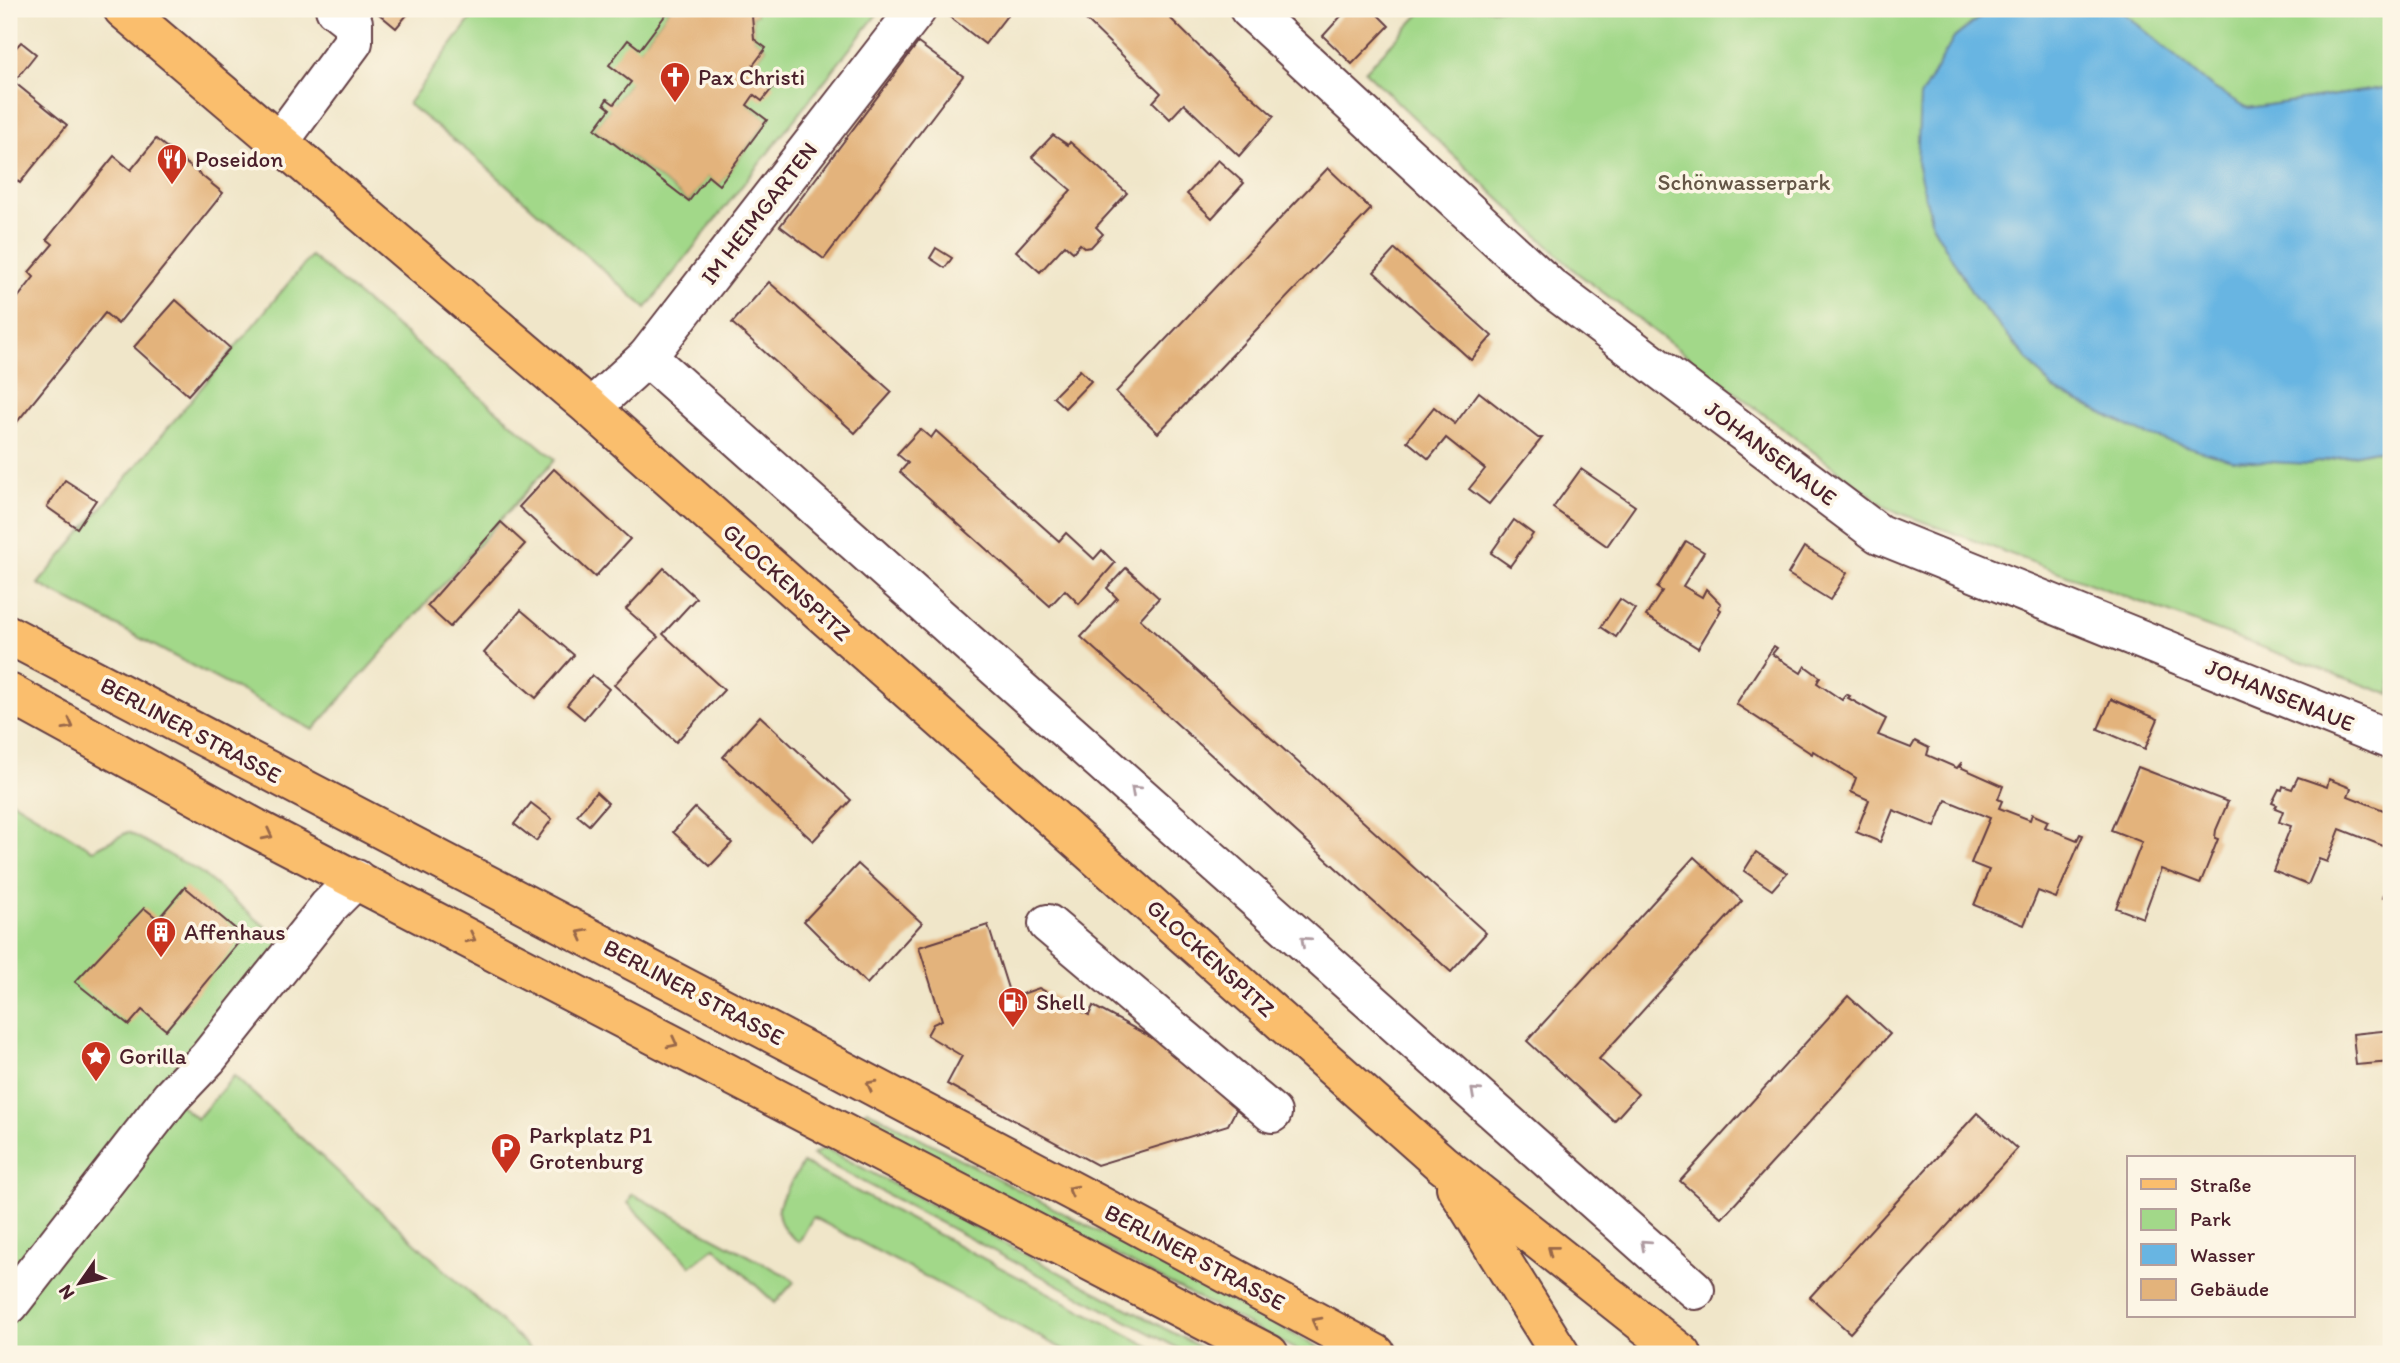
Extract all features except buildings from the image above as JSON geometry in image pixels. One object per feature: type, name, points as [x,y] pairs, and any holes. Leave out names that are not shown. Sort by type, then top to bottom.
[{"type":"main road","name":"GLOCKENSPITZ","points":[[123,9],[591,408],[1442,1164],[1682,1354]]},
{"type":"main road","name":"BERLINER STRASSE","points":[[9,635],[1003,1154],[1376,1354]]},
{"type":"main road","points":[[9,693],[255,828],[1269,1354]]},
{"type":"main road","name":"GLOCKENSPITZ","points":[[1442,1164],[1560,1354]]},
{"type":"street","points":[[280,141],[353,43],[353,23],[335,9]]},
{"type":"street","name":"IM HEIMGARTEN","points":[[591,408],[647,357],[917,9]]},
{"type":"street","name":"JOHANSENAUE","points":[[1249,9],[1550,287],[1879,534],[2391,740]]},
{"type":"street","points":[[647,357],[1695,1290]]},
{"type":"street","points":[[9,1305],[172,1097],[208,1058],[328,907],[356,879]]},
{"type":"street","points":[[1048,924],[1272,1113]]},
{"type":"green space","points":[[478,9],[670,9],[640,49],[631,82],[595,129],[689,201],[708,176],[719,184],[767,121],[732,93],[766,48],[754,39],[752,16],[756,15],[755,9],[881,9],[646,308],[475,157],[408,104]]},
{"type":"green space","name":"Schönwasserpark","points":[[1425,9],[1990,9],[1954,38],[1932,224],[1975,298],[2054,390],[2308,464],[2376,450],[2391,452],[2391,695],[1889,509],[1576,272],[1365,71]]},
{"type":"green space","points":[[2119,9],[2391,9],[2391,87],[2248,108],[2212,87]]},
{"type":"green space","points":[[311,256],[555,459],[313,730],[38,584]]},
{"type":"green space","points":[[9,799],[93,850],[128,832],[200,872],[285,943],[164,1091],[197,1119],[234,1076],[536,1354],[9,1354]]},
{"type":"green space","points":[[867,1110],[1331,1354],[1304,1354],[859,1120],[861,1114]]},
{"type":"green space","points":[[825,1148],[1213,1354],[1189,1354],[812,1155]]},
{"type":"green space","points":[[803,1163],[1165,1354],[1072,1354],[813,1217],[799,1242],[787,1232],[778,1214],[784,1195]]},
{"type":"green space","points":[[632,1194],[794,1282],[775,1303],[715,1247],[691,1266],[628,1203]]},
{"type":"water","points":[[1990,9],[2119,9],[2212,87],[2248,108],[2391,87],[2391,452],[2376,450],[2308,464],[2232,460],[2142,433],[2054,390],[1975,298],[1932,224],[1917,163],[1920,97],[1954,38]]},
{"type":"place","name":"Pax Christi","points":[[675,104]]},
{"type":"place","name":"Poseidon","points":[[172,186]]},
{"type":"place","name":"Affenhaus","points":[[161,959]]},
{"type":"place","name":"Shell","points":[[1013,1029]]},
{"type":"place","name":"Gorilla","points":[[96,1083]]},
{"type":"place","name":"Parkplatz P1 Grotenburg","points":[[506,1175]]}]
